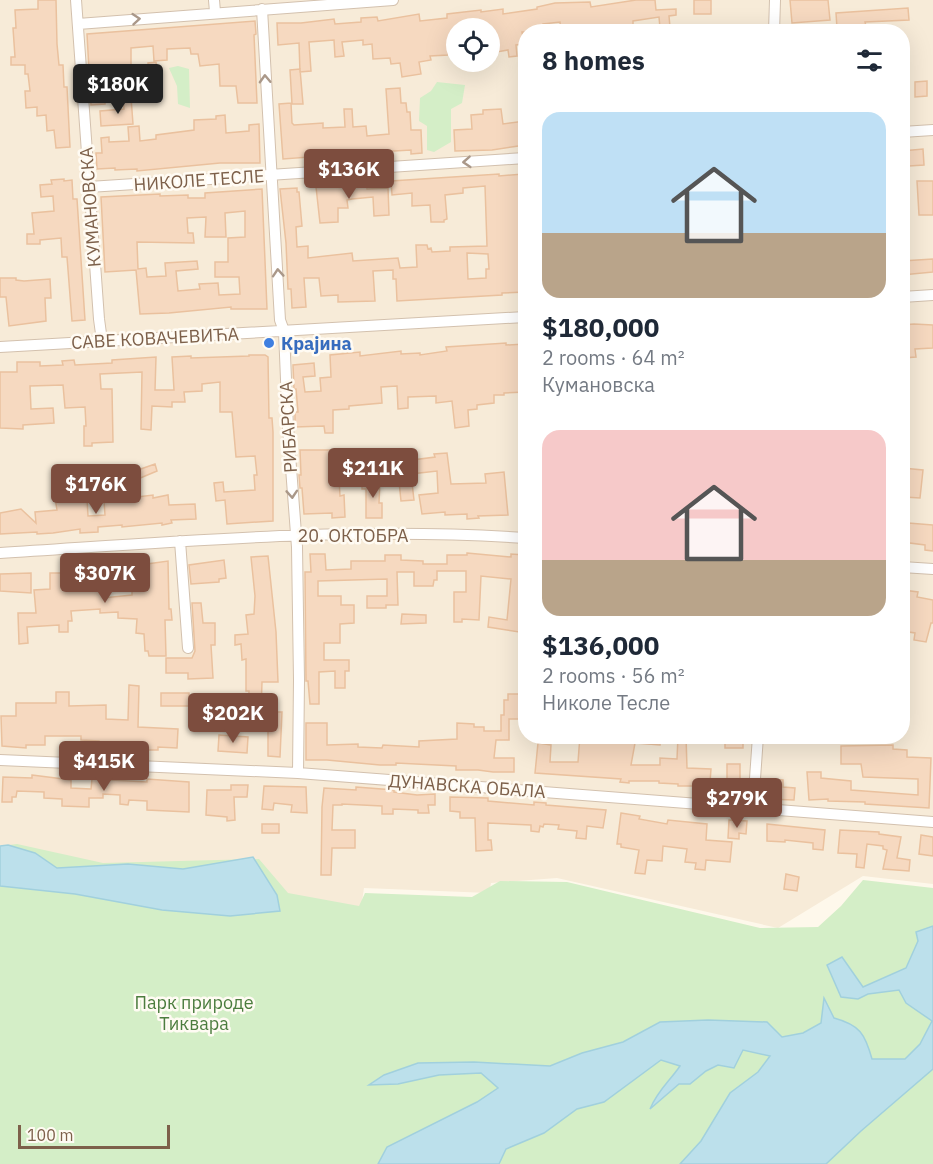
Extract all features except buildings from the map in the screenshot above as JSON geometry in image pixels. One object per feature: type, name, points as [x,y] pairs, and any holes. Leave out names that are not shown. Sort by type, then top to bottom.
[{"type":"street","name":"КУМАНОВСКА","points":[[76,0],[102,342]]},
{"type":"street","points":[[214,0],[215,12]]},
{"type":"street","points":[[78,24],[393,0]]},
{"type":"street","points":[[774,24],[775,0]]},
{"type":"street","name":"РИБАРСКА","points":[[262,9],[280,320],[284,331],[296,534],[298,773]]},
{"type":"street","points":[[910,131],[933,130]]},
{"type":"street","name":"НИКОЛЕ ТЕСЛЕ","points":[[89,187],[518,158]]},
{"type":"street","points":[[910,296],[933,295]]},
{"type":"street","name":"САВЕ КОВАЧЕВИЋА","points":[[0,348],[518,317]]},
{"type":"street","name":"20. ОКТОБРА","points":[[0,553],[296,534],[478,535],[518,538]]},
{"type":"street","points":[[180,542],[188,648]]},
{"type":"street","points":[[910,568],[933,569]]},
{"type":"street","points":[[753,807],[757,744]]},
{"type":"street","name":"ДУНАВСКА ОБАЛА","points":[[0,760],[298,773],[933,822]]},
{"type":"shaded area","points":[[0,0],[933,0],[933,884],[863,876],[778,928],[557,878],[491,883],[489,893],[364,888],[361,908],[277,895],[183,869],[57,866],[9,845],[0,845]]},
{"type":"green space","points":[[178,66],[189,69],[190,108],[178,104],[177,86],[169,68]]},
{"type":"green space","points":[[437,82],[465,85],[462,103],[451,109],[451,142],[434,152],[427,150],[427,126],[419,121],[420,98],[431,91]]},
{"type":"green space","name":"Парк природе Тиквара","points":[[17,844],[103,863],[259,859],[288,893],[359,906],[365,893],[472,897],[500,881],[567,882],[760,928],[818,927],[841,906],[863,880],[933,888],[933,1164],[0,1164],[0,846]]},
{"type":"water","points":[[8,845],[35,853],[57,868],[128,864],[183,869],[253,857],[277,895],[280,911],[230,916],[162,910],[75,894],[0,886],[0,846]]},
{"type":"water","points":[[933,926],[933,1069],[826,1164],[680,1164],[701,1141],[730,1093],[758,1072],[770,1056],[743,1050],[734,1068],[718,1065],[690,1084],[679,1084],[650,1109],[660,1091],[680,1066],[661,1060],[604,1102],[577,1109],[544,1133],[506,1149],[499,1164],[378,1164],[387,1147],[477,1102],[498,1088],[481,1073],[439,1075],[398,1084],[369,1085],[384,1075],[418,1063],[474,1062],[550,1066],[582,1053],[623,1042],[660,1022],[708,1020],[767,1022],[782,1037],[803,1033],[821,1023],[824,998],[834,1018],[856,1027],[864,1037],[872,1059],[905,1059],[920,1044],[932,1021],[906,1003],[899,990],[868,994],[858,999],[841,997],[827,965],[842,957],[863,987],[906,968],[918,941],[916,932]]},
{"type":"place","name":"Крајина","points":[[269,343]]}]
